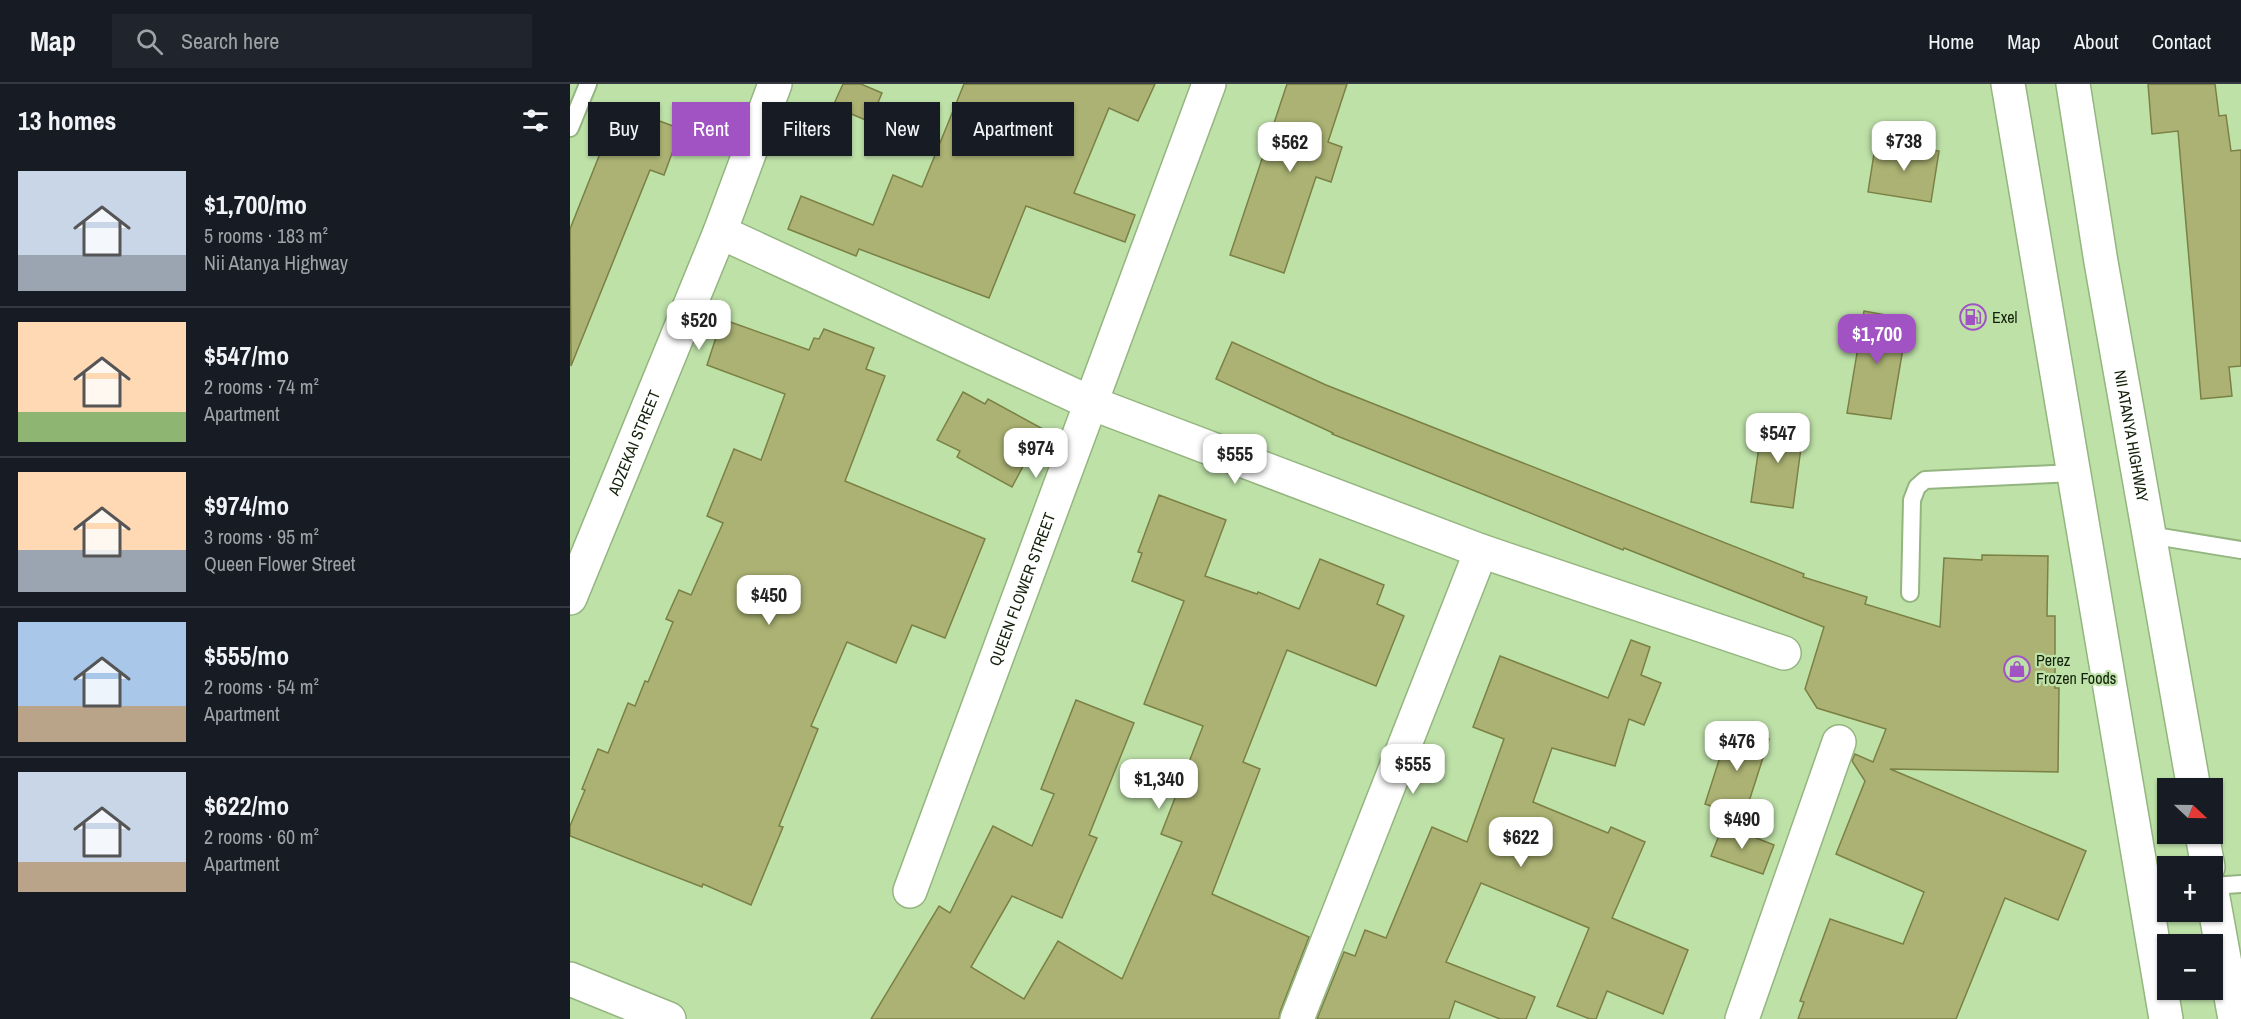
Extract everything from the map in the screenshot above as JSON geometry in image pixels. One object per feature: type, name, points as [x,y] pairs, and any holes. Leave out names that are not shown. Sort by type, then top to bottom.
[{"type":"street","name":"ADZEKAI STREET","points":[[570,598],[720,232],[775,84]]},
{"type":"street","name":"QUEEN FLOWER STREET","points":[[910,891],[1209,84]]},
{"type":"street","points":[[2007,84],[2166,1019]]},
{"type":"street","name":"NII ATANYA HIGHWAY","points":[[2073,84],[2100,262],[2192,778]]},
{"type":"street","points":[[720,232],[1091,403],[1481,552],[1784,653]]},
{"type":"street","points":[[1297,1019],[1481,552]]},
{"type":"street","points":[[1742,1019],[1839,742]]},
{"type":"street","points":[[2217,922],[2235,1019]]},
{"type":"street","points":[[570,979],[669,1019]]},
{"type":"lane","points":[[570,128],[588,84]]},
{"type":"lane","points":[[1910,593],[1912,500],[1917,487],[1925,480],[2074,473]]},
{"type":"lane","points":[[2149,535],[2241,550]]},
{"type":"lane","points":[[2223,885],[2241,884]]},
{"type":"building","points":[[843,84],[861,84],[882,93],[878,102],[864,102],[864,119],[852,114],[852,102],[835,102]]},
{"type":"building","points":[[964,84],[1155,84],[1138,121],[1109,108],[1074,193],[1135,215],[1125,242],[1026,206],[989,298],[859,249],[856,256],[788,229],[801,196],[873,225],[893,175],[922,187],[935,156],[940,156],[940,143],[952,113],[952,156],[1074,156],[1074,102],[957,102]]},
{"type":"building","points":[[1287,84],[1347,84],[1328,142],[1342,147],[1331,182],[1316,177],[1284,273],[1230,255]]},
{"type":"building","points":[[2148,84],[2215,84],[2219,116],[2226,115],[2231,151],[2241,150],[2241,366],[2229,367],[2232,396],[2201,399],[2178,131],[2152,134]]},
{"type":"building","points":[[660,121],[672,126],[672,153],[664,175],[650,170],[571,366],[570,229],[599,156],[660,156]]},
{"type":"building","points":[[1876,141],[1939,151],[1931,202],[1868,192]]},
{"type":"building","points":[[1864,311],[1908,319],[1891,419],[1847,413]]},
{"type":"building","points":[[722,319],[809,350],[814,338],[819,339],[824,329],[874,348],[866,369],[885,376],[845,481],[985,539],[945,638],[912,625],[896,663],[847,642],[811,726],[818,729],[779,826],[783,827],[751,905],[703,884],[702,887],[570,836],[570,826],[598,749],[608,753],[628,703],[635,706],[645,681],[648,682],[673,622],[666,619],[679,590],[691,595],[723,523],[707,516],[734,449],[761,460],[785,394],[707,365]]},
{"type":"building","points":[[1232,342],[1326,385],[1804,574],[1803,577],[1867,597],[1865,604],[1940,627],[1944,558],[1982,560],[1982,555],[2048,556],[2047,616],[2055,616],[2055,688],[2059,688],[2058,772],[1890,769],[2086,851],[2058,920],[2005,898],[1956,1019],[1798,1019],[1804,1002],[1800,1001],[1830,919],[1903,944],[1924,892],[1836,854],[1865,781],[1852,761],[1855,754],[1873,762],[1886,729],[1817,708],[1805,689],[1824,627],[1332,434],[1216,379]]},
{"type":"building","points":[[963,392],[985,404],[988,399],[1043,429],[1012,487],[957,457],[960,451],[937,440]]},
{"type":"building","points":[[1763,419],[1804,425],[1793,508],[1751,502]]},
{"type":"building","points":[[1159,495],[1226,520],[1205,576],[1257,594],[1258,592],[1299,609],[1320,559],[1384,585],[1377,604],[1404,616],[1376,686],[1287,650],[1243,762],[1260,769],[1212,894],[1309,937],[1279,1019],[871,1019],[939,906],[950,913],[993,826],[1032,846],[1054,794],[1041,789],[1076,700],[1134,723],[1089,835],[1097,838],[1062,918],[1012,896],[971,967],[1024,999],[1058,941],[1122,979],[1182,842],[1161,834],[1203,726],[1144,704],[1184,601],[1132,581],[1142,553],[1138,552]]},
{"type":"building","points":[[1631,640],[1650,647],[1641,675],[1661,683],[1644,725],[1629,719],[1615,766],[1552,748],[1533,802],[1608,833],[1611,827],[1645,842],[1612,918],[1688,950],[1663,1014],[1607,991],[1596,1019],[1590,1019],[1557,1006],[1589,928],[1481,883],[1446,962],[1535,997],[1526,1019],[1500,1019],[1455,1001],[1449,1019],[1317,1019],[1344,952],[1355,956],[1365,930],[1386,938],[1432,827],[1467,842],[1504,739],[1473,727],[1500,656],[1608,698]]},
{"type":"building","points":[[1730,726],[1769,739],[1744,817],[1705,804]]},
{"type":"building","points":[[1723,825],[1774,845],[1763,874],[1711,856]]},
{"type":"place","name":"Exel","points":[[1973,317]]},
{"type":"place","name":"Perez Frozen Foods","points":[[2017,669]]}]
